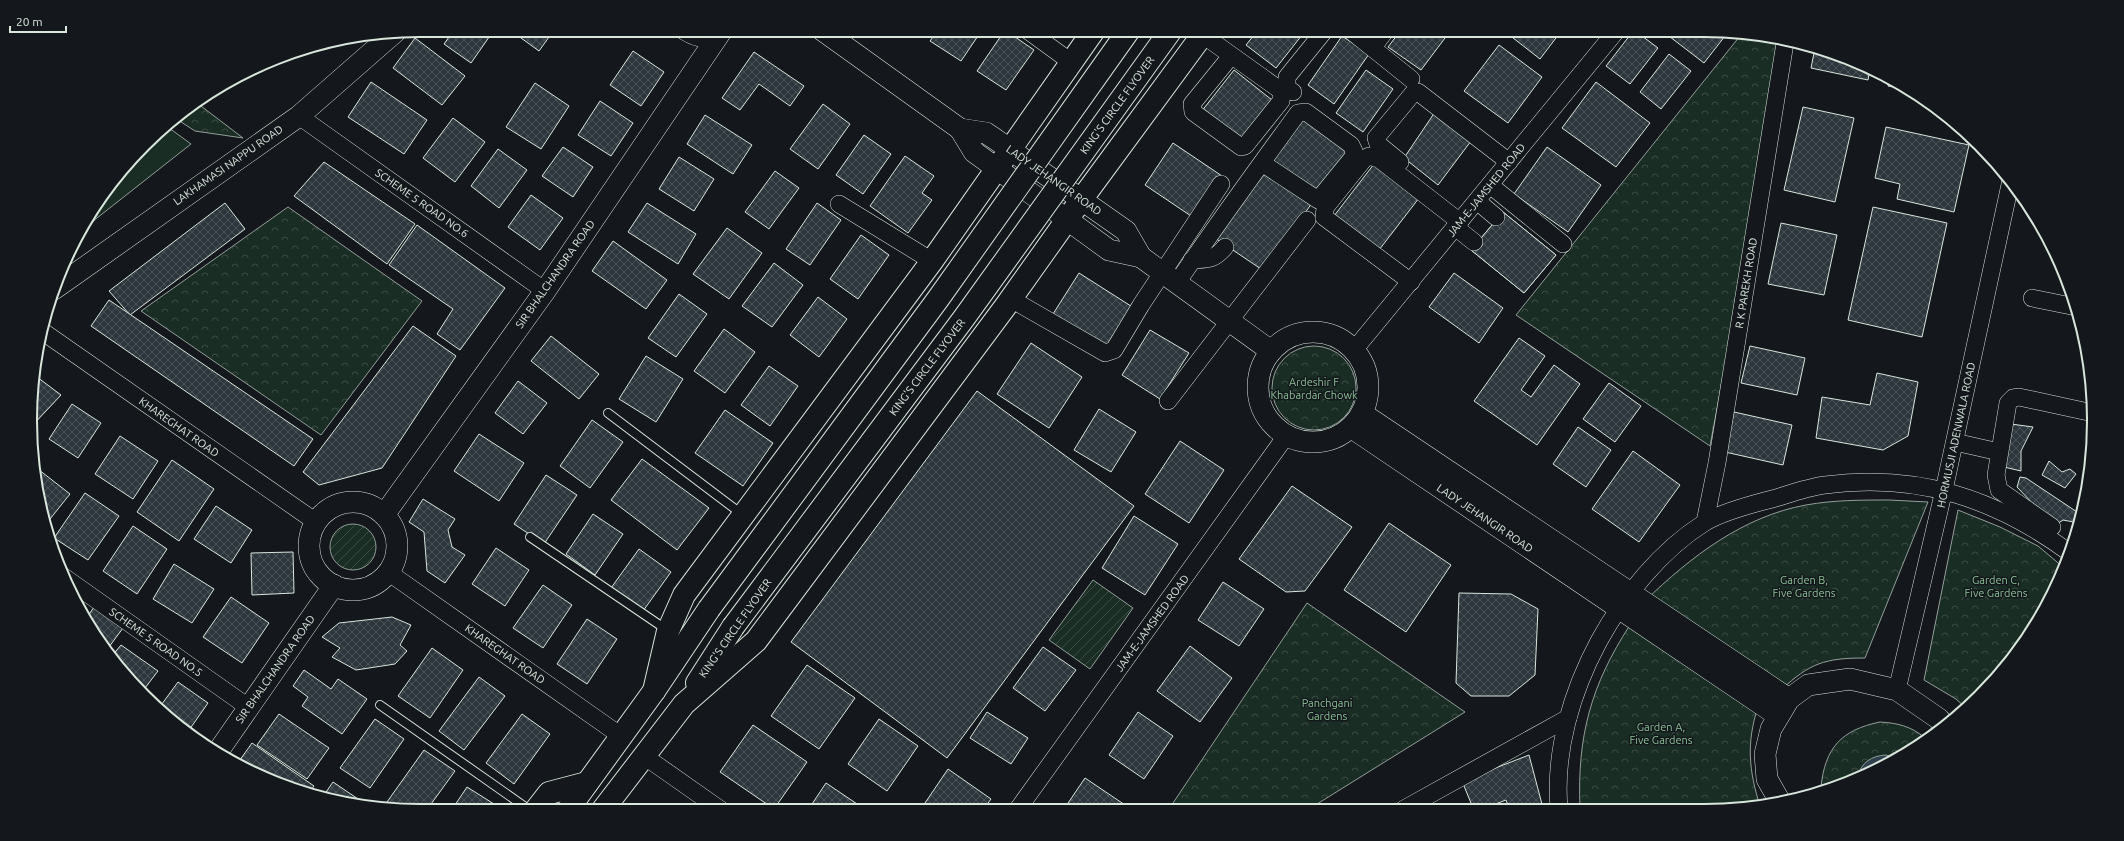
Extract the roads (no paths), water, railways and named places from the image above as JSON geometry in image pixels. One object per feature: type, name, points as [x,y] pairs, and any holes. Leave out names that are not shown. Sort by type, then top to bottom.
[{"type":"highway","points":[[654,691],[668,631],[684,595],[932,261],[1009,149],[1089,37]]},
{"type":"highway","points":[[572,804],[654,691],[709,609],[938,299],[1124,37]]},
{"type":"highway","name":"KING'S CIRCLE FLYOVER","points":[[684,704],[733,627],[964,318],[1166,37]]},
{"type":"highway","points":[[607,804],[684,704],[756,641],[1011,299],[1081,200],[1201,37]]},
{"type":"highway","points":[[540,804],[549,793],[587,783]]},
{"type":"street","name":"SIR BHALCHANDRA ROAD","points":[[384,515],[545,291],[716,37]]},
{"type":"street","name":"LADY JEHANGIR ROAD","points":[[832,37],[960,130],[986,134],[1126,232],[1141,257],[1271,351]]},
{"type":"street","points":[[1037,37],[1072,62]]},
{"type":"street","points":[[1210,37],[1231,56],[1280,90],[1282,95],[1281,100],[1245,146],[1241,147],[1200,117],[1192,108],[1192,104],[1231,56]]},
{"type":"street","points":[[1293,92],[1287,88],[1287,77],[1319,37]]},
{"type":"street","points":[[1359,37],[1411,79]]},
{"type":"street","points":[[1373,47],[1381,37]]},
{"type":"street","name":"JAM-E-JAMSHED ROAD","points":[[1354,350],[1611,37]]},
{"type":"street","name":"LAKHAMASI NAPPU ROAD","points":[[63,282],[299,116],[387,39]]},
{"type":"street","name":"R K PAREKH ROAD","points":[[1705,522],[1717,463],[1785,46]]},
{"type":"street","points":[[1474,242],[1460,221],[1376,141],[1376,138],[1411,93],[1418,92],[1509,162]]},
{"type":"street","points":[[1169,278],[1192,260],[1262,163],[1300,111],[1306,112],[1351,145],[1354,151],[1353,157],[1318,200],[1262,163]]},
{"type":"street","name":"SCHEME 5 ROAD NO.6","points":[[299,116],[545,291]]},
{"type":"street","points":[[960,130],[974,152],[1109,250],[1141,257]]},
{"type":"street","points":[[1410,282],[1324,217],[1325,208],[1365,158],[1369,156],[1379,159],[1460,221]]},
{"type":"street","points":[[1011,299],[1105,353],[1114,350],[1169,278],[1222,184]]},
{"type":"street","points":[[1490,185],[1536,229],[1563,244]]},
{"type":"street","name":"HORMUSJI ADENWALA ROAD","points":[[1898,690],[1955,442],[2009,189]]},
{"type":"street","points":[[1477,201],[1496,217]]},
{"type":"street","points":[[839,204],[932,261]]},
{"type":"street","points":[[1168,401],[1307,220]]},
{"type":"street","points":[[1192,260],[1213,258],[1217,256],[1225,247]]},
{"type":"street","points":[[2032,298],[2070,306]]},
{"type":"street","points":[[1304,333],[1324,333],[1341,339],[1354,350],[1364,365],[1368,387],[1367,404],[1358,421],[1327,440],[1314,442],[1294,439],[1286,436],[1277,429],[1264,413],[1260,402],[1258,381],[1267,356],[1271,351],[1278,344],[1304,333]]},
{"type":"street","name":"KHAREGHAT ROAD","points":[[47,334],[316,522]]},
{"type":"street","points":[[2064,535],[2035,518],[1999,490],[1996,475],[2008,403],[2013,398],[2019,397],[2087,412]]},
{"type":"street","name":"LADY JEHANGIR ROAD","points":[[1358,421],[1783,707]]},
{"type":"street","name":"JAM-E-JAMSHED ROAD","points":[[1022,804],[1286,436]]},
{"type":"street","points":[[1955,442],[1999,452]]},
{"type":"street","points":[[1560,804],[1560,759],[1568,718],[1577,687],[1590,657],[1624,601],[1660,560],[1705,522],[1766,500],[1824,485],[1884,482],[1944,490],[1989,505],[2031,526],[2065,549]]},
{"type":"street","points":[[357,502],[373,506],[384,515],[393,527],[396,536],[397,551],[393,565],[378,582],[364,588],[350,589],[334,585],[322,576],[313,563],[309,548],[311,533],[316,522],[326,510],[341,503],[357,502]]},
{"type":"street","name":"KHAREGHAT ROAD","points":[[388,572],[621,736]]},
{"type":"street","name":"SIR BHALCHANDRA ROAD","points":[[221,748],[334,585]]},
{"type":"street","name":"SCHEME 5 ROAD NO.5","points":[[75,586],[248,707]]},
{"type":"street","points":[[1777,797],[1767,779],[1765,754],[1771,729],[1783,707],[1808,685],[1850,679],[1898,690],[1941,722]]},
{"type":"street","points":[[1411,804],[1568,718]]},
{"type":"street","points":[[644,756],[712,804]]},
{"type":"lane","points":[[608,414],[743,515]]},
{"type":"lane","points":[[530,537],[668,631]]},
{"type":"lane","points":[[380,705],[521,804]]},
{"type":"water","points":[[1886,755],[1889,756],[1860,770],[1864,764],[1876,757]]},
{"type":"park label","name":"Ardeshir F Khabardar Chowk","points":[[1314,388]]},
{"type":"park label","name":"Garden B, Five Gardens","points":[[1804,586]]},
{"type":"park label","name":"Garden C, Five Gardens","points":[[1996,586]]},
{"type":"park label","name":"Panchgani Gardens","points":[[1327,709]]},
{"type":"park label","name":"Garden A, Five Gardens","points":[[1661,733]]}]
